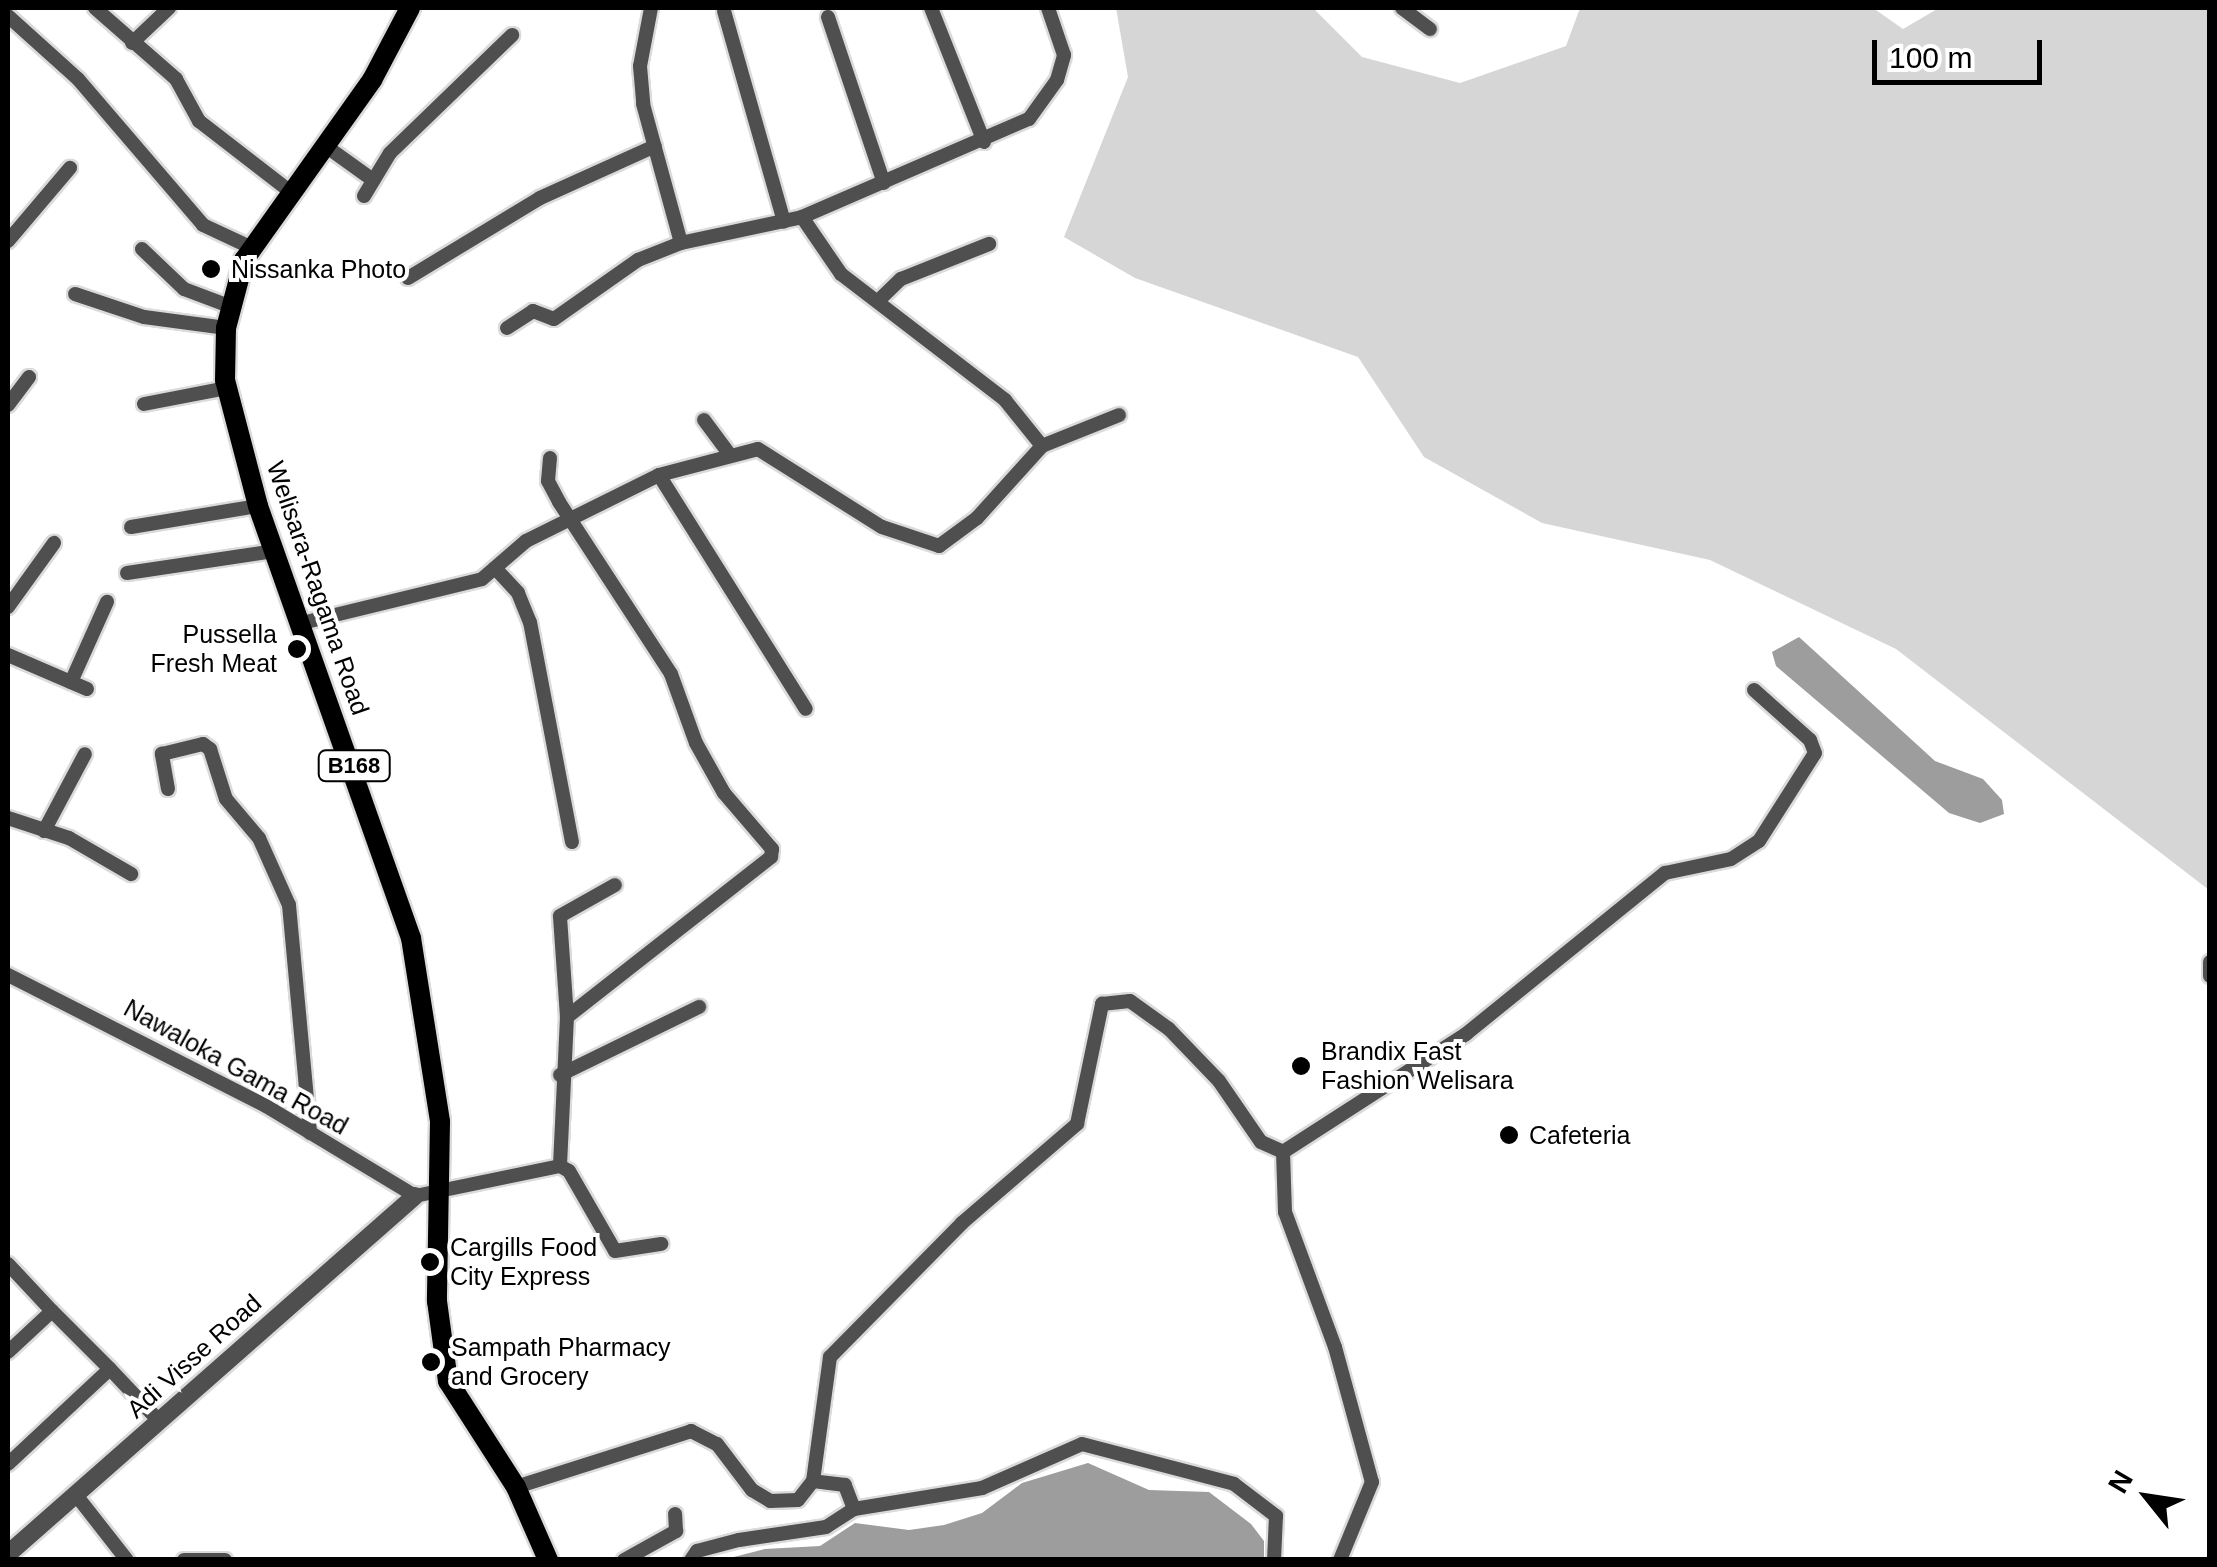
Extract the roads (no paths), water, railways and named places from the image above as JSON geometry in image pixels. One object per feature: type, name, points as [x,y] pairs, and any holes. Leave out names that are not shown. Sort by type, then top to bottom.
[{"type":"main road","name":"Welisara-Ragama Road","points":[[410,8],[327,147],[252,248],[226,328],[227,388],[258,506],[411,938],[434,1055],[440,1190],[437,1301],[448,1381],[516,1487],[548,1560]]},
{"type":"street","points":[[94,8],[176,79],[199,122],[291,192]]},
{"type":"street","points":[[132,42],[169,8]]},
{"type":"street","points":[[651,8],[640,66],[655,146],[681,243]]},
{"type":"street","points":[[931,8],[984,142]]},
{"type":"street","points":[[507,328],[533,311],[554,319],[638,260],[681,243],[802,218],[1028,120],[1057,80],[1062,40],[1048,8]]},
{"type":"street","points":[[1402,8],[1430,30]]},
{"type":"street","points":[[724,12],[784,222]]},
{"type":"street","points":[[8,16],[78,79],[203,225],[252,248]]},
{"type":"street","points":[[828,17],[884,183]]},
{"type":"street","points":[[364,196],[390,153],[512,35]]},
{"type":"street","points":[[408,278],[540,198],[655,146]]},
{"type":"street","points":[[327,147],[373,180]]},
{"type":"street","points":[[8,242],[70,168]]},
{"type":"street","points":[[802,218],[841,274],[1005,400],[1042,446]]},
{"type":"street","points":[[878,301],[901,279],[988,244]]},
{"type":"street","points":[[142,250],[184,288],[232,307]]},
{"type":"street","points":[[75,294],[144,317],[226,328]]},
{"type":"street","points":[[8,405],[28,378]]},
{"type":"street","points":[[144,404],[227,388]]},
{"type":"street","points":[[302,623],[465,586],[526,542],[659,476],[758,449],[882,527],[939,546],[977,518],[1042,446],[1119,415]]},
{"type":"street","points":[[704,420],[730,454]]},
{"type":"street","points":[[550,458],[548,481],[671,674],[696,743],[724,793],[772,850],[771,857],[567,1018]]},
{"type":"street","points":[[659,476],[806,709]]},
{"type":"street","points":[[131,527],[258,506]]},
{"type":"street","points":[[8,607],[54,543]]},
{"type":"street","points":[[127,572],[275,551]]},
{"type":"street","points":[[495,568],[518,593],[530,622],[572,842]]},
{"type":"street","points":[[71,682],[107,602]]},
{"type":"street","points":[[8,655],[87,689]]},
{"type":"street","points":[[1284,1152],[1466,1034],[1664,873],[1731,859],[1759,841],[1815,753],[1810,740],[1754,690]]},
{"type":"street","points":[[168,789],[162,754],[203,744],[210,749],[226,799],[259,838],[289,905],[310,1133]]},
{"type":"street","points":[[44,831],[85,754]]},
{"type":"street","points":[[8,818],[44,831],[131,874]]},
{"type":"street","points":[[560,1166],[560,1075],[567,1018],[560,916],[615,886]]},
{"type":"street","points":[[2210,962],[2210,976]]},
{"type":"street","name":"Nawaloka Gama Road","points":[[8,975],[96,1015],[415,1196]]},
{"type":"street","points":[[516,1487],[691,1431],[718,1444],[752,1490],[770,1501],[798,1500],[813,1481],[830,1357],[962,1222],[1077,1124],[1102,1004],[1130,1001],[1169,1029],[1219,1081],[1262,1142],[1284,1152]]},
{"type":"street","points":[[560,1075],[699,1007]]},
{"type":"street","points":[[1284,1152],[1285,1212],[1336,1346],[1372,1482],[1340,1560]]},
{"type":"street","points":[[415,1196],[560,1166],[569,1170],[615,1250],[661,1244]]},
{"type":"street","name":"Adi Visse Road","points":[[8,1554],[415,1196]]},
{"type":"street","points":[[8,1264],[159,1421]]},
{"type":"street","points":[[8,1352],[52,1311]]},
{"type":"street","points":[[8,1464],[110,1369]]},
{"type":"street","points":[[691,1560],[697,1551],[739,1540],[826,1527],[854,1509],[982,1488],[1082,1444],[1234,1484],[1276,1516],[1274,1560]]},
{"type":"street","points":[[813,1481],[845,1485],[854,1509]]},
{"type":"street","points":[[76,1495],[127,1560]]},
{"type":"street","points":[[624,1560],[676,1532],[675,1514]]},
{"type":"street","points":[[184,1560],[225,1560]]},
{"type":"place","name":"Nissanka Photo","points":[[211,269]]},
{"type":"place","name":"Pussella Fresh Meat","points":[[297,649]]},
{"type":"place","name":"Brandix Fast Fashion Welisara","points":[[1301,1066]]},
{"type":"place","name":"Cafeteria","points":[[1509,1135]]},
{"type":"place","name":"Cargills Food City Express","points":[[430,1262]]},
{"type":"place","name":"Sampath Pharmacy and Grocery","points":[[431,1362]]}]
